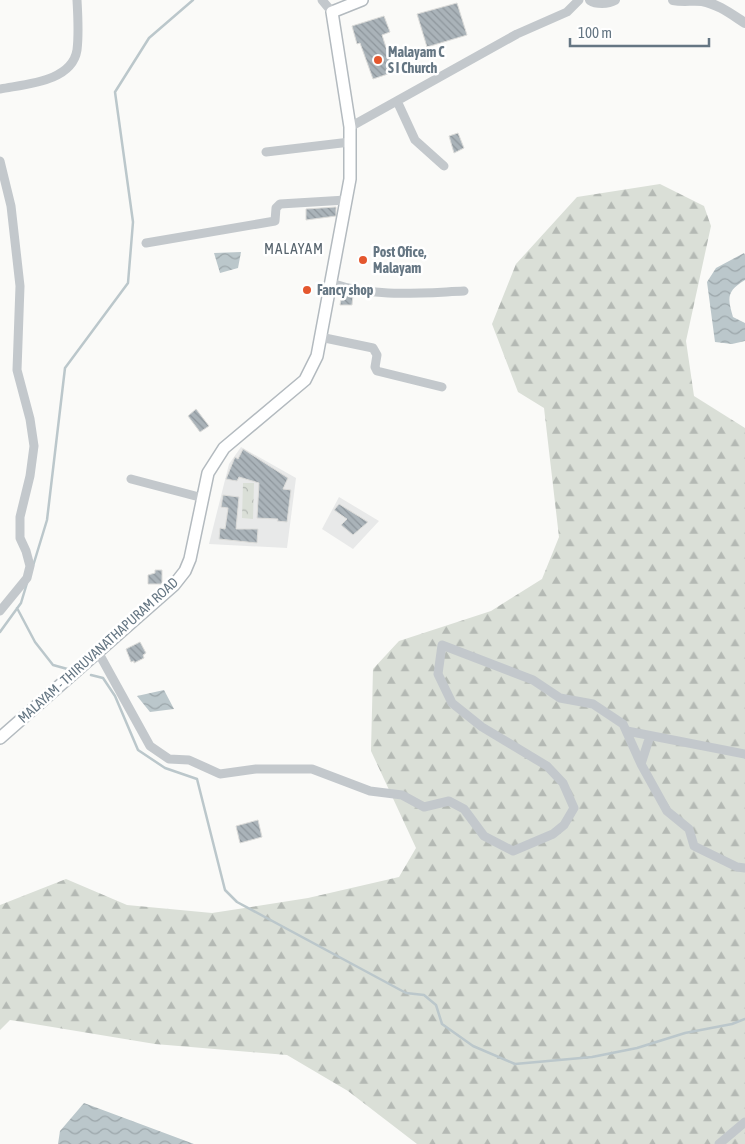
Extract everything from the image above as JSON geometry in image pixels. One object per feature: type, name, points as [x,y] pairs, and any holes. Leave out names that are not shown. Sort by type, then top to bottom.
[{"type":"main road","points":[[332,12],[362,0]]},
{"type":"main road","name":"MALAYAM - THIRUVANATHAPURAM ROAD","points":[[0,738],[97,650],[174,585],[185,571],[190,559],[208,473],[224,448],[305,380],[317,356],[350,179],[350,127],[332,12]]},
{"type":"street","points":[[0,89],[54,78],[69,68],[77,52],[77,0]]},
{"type":"street","points":[[322,0],[332,12]]},
{"type":"street","points":[[350,127],[517,34],[566,12],[579,0]]},
{"type":"street","points":[[590,0],[593,2],[610,3],[615,0]]},
{"type":"street","points":[[673,0],[684,2],[701,1],[716,5],[745,24]]},
{"type":"street","points":[[397,101],[415,140],[444,166]]},
{"type":"street","points":[[266,152],[350,142]]},
{"type":"street","points":[[0,161],[10,206],[20,286],[17,370],[30,419],[34,446],[30,476],[20,517],[20,538],[30,566],[27,578],[0,611]]},
{"type":"street","points":[[146,243],[275,221],[276,208],[280,204],[346,200]]},
{"type":"street","points":[[330,283],[370,293],[464,291]]},
{"type":"street","points":[[320,337],[373,348],[378,355],[375,367],[377,371],[442,387]]},
{"type":"street","points":[[131,479],[202,498]]},
{"type":"street","points":[[97,650],[150,746],[169,759],[189,760],[220,774],[256,769],[312,769],[370,791],[402,795],[424,807],[449,801],[464,809],[484,836],[513,851],[553,834],[564,826],[574,808],[563,783],[547,766],[482,727],[452,703],[438,674],[442,645],[532,680],[560,698],[593,704],[624,724],[642,764],[667,811],[690,829],[694,846],[737,867],[745,868]]},
{"type":"street","points":[[627,731],[745,754]]},
{"type":"street","points":[[642,764],[650,736]]},
{"type":"street","points":[[719,1144],[745,1122]]},
{"type":"shaded area","points":[[241,447],[296,478],[287,548],[209,544],[229,464]]},
{"type":"shaded area","points":[[339,497],[379,521],[353,549],[322,529]]},
{"type":"green space","points":[[660,184],[704,206],[711,226],[686,341],[694,396],[745,428],[745,1144],[417,1144],[348,1091],[287,1055],[155,1044],[10,1020],[0,1030],[0,905],[66,879],[127,905],[212,913],[308,898],[399,877],[416,848],[371,751],[373,669],[399,641],[491,611],[542,579],[559,537],[544,408],[518,392],[492,324],[516,264],[577,197]]},
{"type":"green space","points":[[243,483],[254,483],[253,519],[242,518]]},
{"type":"water","points":[[241,252],[238,268],[220,273],[214,253]]},
{"type":"water","points":[[744,253],[745,280],[732,291],[729,299],[733,317],[745,323],[745,341],[732,344],[715,342],[707,282],[716,268]]},
{"type":"water","points":[[164,690],[174,709],[150,712],[137,696]]},
{"type":"water","points":[[84,1103],[194,1144],[58,1144],[60,1131]]},
{"type":"building","points":[[457,3],[467,35],[427,47],[417,14]]},
{"type":"building","points":[[384,16],[390,32],[382,35],[394,72],[373,79],[360,43],[357,44],[352,26]]},
{"type":"building","points":[[458,133],[464,148],[454,153],[449,136]]},
{"type":"building","points":[[336,207],[336,216],[306,220],[306,209]]},
{"type":"building","points":[[342,293],[353,295],[352,305],[340,305]]},
{"type":"building","points":[[196,409],[209,426],[200,432],[188,416]]},
{"type":"building","points":[[243,449],[288,478],[283,489],[291,490],[287,522],[277,521],[278,519],[257,518],[259,483],[239,477],[237,481],[226,479],[235,457],[238,459]]},
{"type":"building","points":[[223,495],[239,497],[236,529],[258,529],[257,543],[219,539],[220,528],[225,529],[228,508],[221,507]]},
{"type":"building","points":[[339,504],[368,522],[353,535],[341,525],[347,519],[334,510]]},
{"type":"building","points":[[155,570],[162,570],[162,584],[148,584],[148,575],[155,573]]},
{"type":"building","points":[[140,642],[146,653],[143,655],[144,658],[134,663],[134,661],[131,662],[126,649]]},
{"type":"building","points":[[258,820],[262,837],[240,843],[236,826]]},
{"type":"waterway","points":[[33,566],[47,520],[65,368],[128,283],[133,222],[115,92],[149,38],[193,0]]},
{"type":"waterway","points":[[0,632],[21,603],[27,583]]},
{"type":"waterway","points":[[17,608],[35,642],[53,665],[71,670]]},
{"type":"waterway","points":[[91,675],[103,678],[115,696],[138,750],[165,768],[197,779],[225,890],[237,902],[406,993],[424,995],[436,1005],[442,1024],[473,1046],[515,1064],[592,1057],[637,1048],[685,1033],[732,1024],[745,1019]]},
{"type":"place","name":"Malayam C S I Church","points":[[378,60]]},
{"type":"place","name":"Post Ofice, Malayam","points":[[363,260]]},
{"type":"place","name":"Fancy shop","points":[[307,290]]},
{"type":"district","name":"MALAYAM","points":[[294,249]]}]
